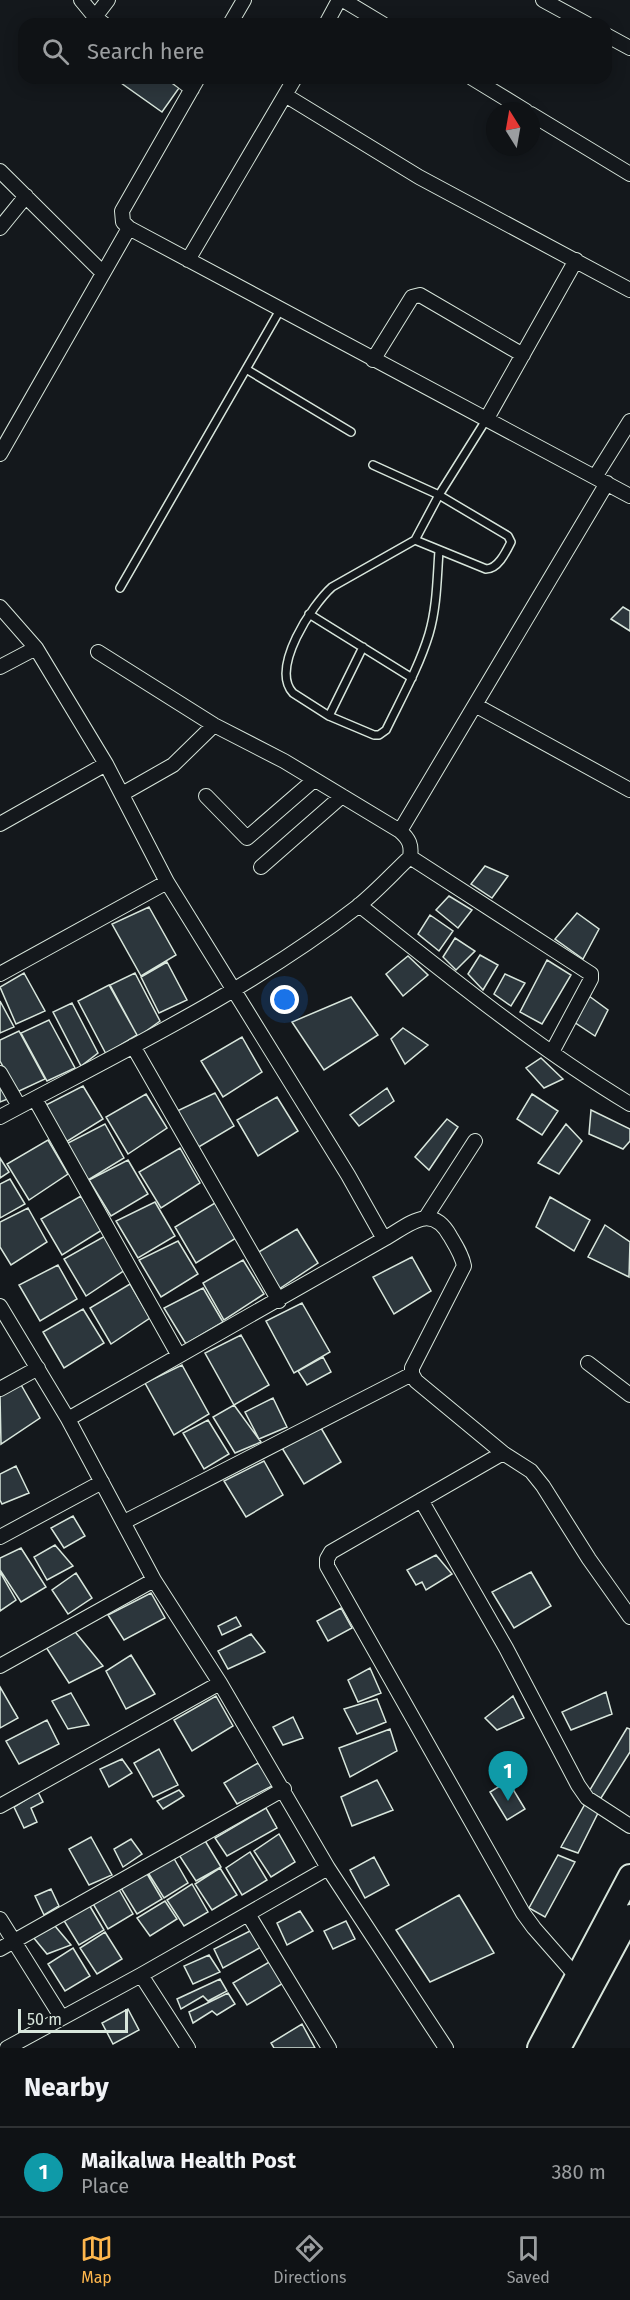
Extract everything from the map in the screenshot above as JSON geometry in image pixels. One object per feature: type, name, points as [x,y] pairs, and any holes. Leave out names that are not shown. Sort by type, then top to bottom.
[{"type":"highway","points":[[539,2048],[630,1876]]},
{"type":"highway","points":[[559,2048],[630,1916]]},
{"type":"street","points":[[81,0],[97,18]]},
{"type":"street","points":[[101,18],[108,0]]},
{"type":"street","points":[[234,18],[244,0]]},
{"type":"street","points":[[330,18],[341,0],[372,18]]},
{"type":"street","points":[[543,0],[575,18]]},
{"type":"street","points":[[612,38],[630,48]]},
{"type":"street","points":[[194,84],[122,211],[123,222],[129,228],[630,496]]},
{"type":"street","points":[[188,260],[291,84]]},
{"type":"street","points":[[482,84],[511,102]]},
{"type":"street","points":[[285,95],[419,177],[630,290]]},
{"type":"street","points":[[540,119],[630,174]]},
{"type":"street","points":[[0,171],[103,273]]},
{"type":"street","points":[[0,228],[26,196]]},
{"type":"street","points":[[2,447],[129,228]]},
{"type":"street","points":[[486,420],[576,260]]},
{"type":"street","points":[[373,360],[412,297],[420,295],[523,355]]},
{"type":"street","points":[[400,831],[475,705],[601,480],[630,421]]},
{"type":"street","points":[[0,607],[36,648],[106,764],[167,882],[348,1175],[384,1239]]},
{"type":"street","points":[[0,667],[36,648]]},
{"type":"street","points":[[0,1117],[234,989],[305,944],[359,905],[410,857],[411,847],[407,837],[400,831],[214,725],[98,652]]},
{"type":"street","points":[[475,705],[630,790]]},
{"type":"street","points":[[122,794],[174,765],[214,725]]},
{"type":"street","points":[[0,824],[106,764]]},
{"type":"street","points":[[206,796],[247,838],[314,780]]},
{"type":"street","points":[[261,867],[342,796]]},
{"type":"street","points":[[410,857],[591,974],[591,980],[552,1052]]},
{"type":"street","points":[[0,974],[167,882]]},
{"type":"street","points":[[359,905],[587,1078],[630,1104]]},
{"type":"street","points":[[133,1046],[279,1301]]},
{"type":"street","points":[[0,1073],[19,1106]]},
{"type":"street","points":[[35,1099],[179,1356]]},
{"type":"street","points":[[426,1217],[475,1140]]},
{"type":"street","points":[[68,1419],[279,1301],[419,1219],[426,1217],[440,1221],[460,1253],[464,1266],[412,1368],[412,1374],[416,1381],[503,1453],[531,1471],[630,1617]]},
{"type":"street","points":[[0,1306],[68,1419],[154,1580],[220,1683],[328,1868],[446,2048]]},
{"type":"street","points":[[588,1363],[630,1395]]},
{"type":"street","points":[[0,1389],[38,1368]]},
{"type":"street","points":[[124,1522],[412,1374]]},
{"type":"street","points":[[503,1453],[331,1552],[327,1559],[327,1566],[523,1913],[577,1977]]},
{"type":"street","points":[[0,1537],[102,1482]]},
{"type":"street","points":[[421,1500],[506,1648],[578,1785],[587,1798],[630,1826]]},
{"type":"street","points":[[0,1666],[154,1580]]},
{"type":"street","points":[[0,1806],[220,1683]]},
{"type":"street","points":[[0,1949],[284,1790]]},
{"type":"street","points":[[7,2048],[141,1975],[328,1868]]},
{"type":"street","points":[[248,1914],[329,2048]]},
{"type":"street","points":[[0,1919],[62,2018]]},
{"type":"street","points":[[141,1975],[188,2048]]},
{"type":"lane","points":[[120,588],[280,310]]},
{"type":"lane","points":[[246,369],[351,432]]},
{"type":"lane","points":[[440,551],[434,613],[429,634],[412,678],[386,730],[379,735],[374,735],[329,716],[289,689],[288,660],[295,641],[320,597],[332,587],[416,540],[439,495],[486,420]]},
{"type":"lane","points":[[373,465],[439,495],[508,536],[511,542],[492,569],[486,569],[416,540]]},
{"type":"lane","points":[[309,614],[412,678]]},
{"type":"lane","points":[[329,716],[363,646]]},
{"type":"building","points":[[122,84],[173,84],[179,88],[162,112]]},
{"type":"building","points":[[623,607],[630,611],[630,631],[611,619]]},
{"type":"building","points":[[485,866],[508,876],[492,898],[471,884]]},
{"type":"building","points":[[449,896],[472,910],[458,928],[436,910]]},
{"type":"building","points":[[149,907],[176,955],[141,976],[112,924]]},
{"type":"building","points":[[577,913],[599,929],[583,959],[555,939]]},
{"type":"building","points":[[430,915],[453,931],[439,951],[418,934]]},
{"type":"building","points":[[455,938],[475,951],[456,970],[443,957]]},
{"type":"building","points":[[480,955],[498,965],[483,990],[468,974]]},
{"type":"building","points":[[408,956],[428,975],[403,996],[386,974]]},
{"type":"building","points":[[547,960],[571,975],[542,1024],[520,1012]]},
{"type":"building","points":[[167,962],[187,1000],[159,1013],[141,977]]},
{"type":"building","points":[[24,973],[45,1011],[16,1024],[0,987]]},
{"type":"building","points":[[135,973],[160,1021],[138,1037],[110,985]]},
{"type":"building","points":[[505,974],[525,983],[511,1006],[494,994]]},
{"type":"building","points":[[109,985],[137,1035],[106,1054],[78,1001]]},
{"type":"building","points":[[589,996],[608,1010],[595,1036],[574,1022]]},
{"type":"building","points":[[351,997],[378,1035],[324,1070],[292,1022]]},
{"type":"building","points":[[0,1001],[14,1027],[0,1033]]},
{"type":"building","points":[[72,1003],[98,1053],[81,1066],[53,1012]]},
{"type":"building","points":[[49,1020],[75,1068],[47,1081],[21,1033]]},
{"type":"building","points":[[403,1028],[428,1045],[405,1064],[391,1039]]},
{"type":"building","points":[[19,1031],[45,1079],[17,1092],[0,1061],[0,1040]]},
{"type":"building","points":[[242,1037],[262,1072],[223,1097],[201,1061]]},
{"type":"building","points":[[541,1058],[563,1079],[544,1088],[526,1068]]},
{"type":"building","points":[[0,1078],[10,1098],[0,1102]]},
{"type":"building","points":[[83,1086],[103,1119],[66,1142],[44,1106]]},
{"type":"building","points":[[387,1088],[394,1101],[359,1126],[350,1115]]},
{"type":"building","points":[[215,1093],[234,1126],[197,1148],[175,1112]]},
{"type":"building","points":[[146,1094],[167,1128],[128,1154],[106,1117]]},
{"type":"building","points":[[532,1094],[558,1111],[542,1135],[517,1119]]},
{"type":"building","points":[[277,1097],[298,1131],[258,1156],[237,1120]]},
{"type":"building","points":[[591,1110],[630,1129],[630,1141],[623,1149],[589,1134]]},
{"type":"building","points":[[447,1119],[458,1127],[429,1170],[415,1157]]},
{"type":"building","points":[[105,1124],[124,1158],[88,1180],[66,1144]]},
{"type":"building","points":[[566,1124],[582,1141],[559,1174],[538,1163]]},
{"type":"building","points":[[48,1140],[68,1174],[29,1200],[7,1164]]},
{"type":"building","points":[[180,1148],[200,1183],[161,1208],[139,1172]]},
{"type":"building","points":[[0,1158],[9,1172],[0,1178]]},
{"type":"building","points":[[128,1160],[148,1194],[111,1216],[89,1180]]},
{"type":"building","points":[[10,1179],[25,1204],[0,1218],[0,1184]]},
{"type":"building","points":[[81,1196],[102,1230],[62,1255],[41,1219]]},
{"type":"building","points":[[550,1197],[590,1220],[574,1251],[536,1227]]},
{"type":"building","points":[[155,1202],[175,1236],[138,1258],[116,1221]]},
{"type":"building","points":[[215,1203],[236,1238],[196,1263],[175,1227]]},
{"type":"building","points":[[28,1208],[47,1242],[11,1265],[0,1247],[0,1222]]},
{"type":"building","points":[[605,1225],[630,1242],[629,1277],[588,1257]]},
{"type":"building","points":[[297,1229],[318,1263],[279,1289],[257,1253]]},
{"type":"building","points":[[105,1236],[125,1270],[86,1296],[64,1259]]},
{"type":"building","points":[[178,1241],[198,1274],[161,1297],[139,1260]]},
{"type":"building","points":[[412,1257],[431,1291],[394,1314],[373,1277]]},
{"type":"building","points":[[243,1260],[264,1294],[224,1320],[203,1283]]},
{"type":"building","points":[[58,1265],[77,1299],[40,1321],[19,1285]]},
{"type":"building","points":[[130,1284],[150,1318],[111,1344],[90,1308]]},
{"type":"building","points":[[203,1288],[223,1322],[186,1344],[164,1308]]},
{"type":"building","points":[[302,1303],[330,1352],[294,1373],[266,1321]]},
{"type":"building","points":[[83,1309],[104,1343],[64,1368],[43,1332]]},
{"type":"building","points":[[241,1335],[269,1385],[234,1405],[205,1353]]},
{"type":"building","points":[[323,1357],[331,1372],[307,1385],[298,1371]]},
{"type":"building","points":[[182,1365],[209,1414],[174,1435],[145,1383]]},
{"type":"building","points":[[20,1383],[40,1418],[1,1444],[0,1395]]},
{"type":"building","points":[[273,1398],[287,1427],[259,1439],[245,1412]]},
{"type":"building","points":[[234,1405],[261,1442],[235,1453],[213,1417]]},
{"type":"building","points":[[208,1420],[229,1454],[204,1469],[183,1433]]},
{"type":"building","points":[[321,1428],[341,1462],[304,1484],[282,1448]]},
{"type":"building","points":[[264,1461],[283,1495],[246,1517],[224,1481]]},
{"type":"building","points":[[16,1466],[29,1493],[2,1504],[0,1474]]},
{"type":"building","points":[[73,1516],[85,1536],[64,1548],[51,1528]]},
{"type":"building","points":[[55,1545],[73,1566],[47,1580],[34,1557]]},
{"type":"building","points":[[21,1548],[46,1587],[21,1602],[0,1570],[0,1558]]},
{"type":"building","points":[[436,1555],[452,1574],[426,1590],[422,1582],[416,1585],[407,1570]]},
{"type":"building","points":[[0,1572],[16,1600],[0,1611]]},
{"type":"building","points":[[531,1572],[551,1606],[514,1628],[492,1592]]},
{"type":"building","points":[[76,1573],[92,1598],[68,1614],[52,1590]]},
{"type":"building","points":[[151,1593],[165,1618],[124,1640],[108,1615]]},
{"type":"building","points":[[341,1608],[352,1628],[328,1641],[317,1621]]},
{"type":"building","points":[[236,1617],[241,1626],[222,1635],[218,1626]]},
{"type":"building","points":[[72,1628],[103,1666],[69,1683],[44,1644]]},
{"type":"building","points":[[251,1634],[265,1652],[228,1669],[218,1651]]},
{"type":"building","points":[[131,1655],[155,1694],[126,1709],[106,1671]]},
{"type":"building","points":[[370,1668],[381,1693],[358,1702],[348,1680]]},
{"type":"building","points":[[0,1687],[18,1718],[0,1728]]},
{"type":"building","points":[[606,1692],[612,1714],[571,1730],[562,1712]]},
{"type":"building","points":[[71,1693],[89,1725],[68,1729],[52,1701]]},
{"type":"building","points":[[216,1696],[233,1726],[192,1751],[174,1720]]},
{"type":"building","points":[[513,1696],[524,1718],[497,1730],[485,1718]]},
{"type":"building","points":[[377,1699],[386,1722],[357,1734],[344,1709]]},
{"type":"building","points":[[293,1717],[303,1738],[283,1745],[273,1727]]},
{"type":"building","points":[[47,1720],[59,1744],[19,1764],[6,1741]]},
{"type":"building","points":[[627,1728],[630,1729],[630,1752],[601,1798],[588,1793]]},
{"type":"building","points":[[390,1729],[397,1751],[350,1777],[339,1748]]},
{"type":"building","points":[[159,1749],[178,1785],[153,1797],[134,1763]]},
{"type":"building","points":[[122,1759],[132,1773],[109,1787],[100,1769]]},
{"type":"building","points":[[258,1763],[274,1785],[237,1804],[224,1783]]},
{"type":"building","points":[[377,1780],[393,1810],[352,1826],[341,1797]]},
{"type":"building","points":[[508,1781],[525,1809],[507,1820],[490,1792]]},
{"type":"building","points":[[179,1790],[184,1796],[163,1809],[157,1801]]},
{"type":"building","points":[[38,1792],[43,1802],[31,1808],[37,1822],[24,1828],[14,1807]]},
{"type":"building","points":[[585,1804],[599,1811],[578,1853],[561,1847]]},
{"type":"building","points":[[266,1808],[277,1828],[227,1856],[215,1838]]},
{"type":"building","points":[[279,1834],[295,1862],[271,1877],[254,1851]]},
{"type":"building","points":[[91,1837],[112,1875],[89,1885],[69,1849]]},
{"type":"building","points":[[131,1839],[142,1854],[123,1867],[114,1849]]},
{"type":"building","points":[[204,1839],[221,1867],[196,1881],[179,1855]]},
{"type":"building","points":[[250,1852],[267,1880],[242,1895],[226,1868]]},
{"type":"building","points":[[172,1855],[188,1883],[164,1898],[147,1871]]},
{"type":"building","points":[[558,1855],[575,1862],[545,1917],[529,1908]]},
{"type":"building","points":[[374,1857],[389,1885],[365,1898],[350,1870]]},
{"type":"building","points":[[220,1868],[237,1895],[212,1910],[195,1884]]},
{"type":"building","points":[[146,1872],[162,1899],[137,1914],[121,1888]]},
{"type":"building","points":[[192,1884],[208,1912],[184,1926],[167,1900]]},
{"type":"building","points":[[117,1886],[133,1914],[108,1929],[92,1902]]},
{"type":"building","points":[[51,1889],[59,1906],[44,1915],[35,1896]]},
{"type":"building","points":[[459,1895],[494,1953],[430,1982],[396,1930]]},
{"type":"building","points":[[165,1901],[177,1919],[150,1936],[137,1918]]},
{"type":"building","points":[[88,1903],[104,1930],[79,1945],[63,1919]]},
{"type":"building","points":[[300,1911],[313,1931],[287,1945],[277,1923]]},
{"type":"building","points":[[346,1921],[355,1939],[333,1949],[324,1931]]},
{"type":"building","points":[[55,1926],[71,1945],[47,1954],[33,1937]]},
{"type":"building","points":[[252,1930],[263,1946],[223,1968],[214,1949]]},
{"type":"building","points":[[105,1932],[122,1959],[97,1974],[80,1948]]},
{"type":"building","points":[[73,1948],[90,1976],[65,1991],[48,1964]]},
{"type":"building","points":[[209,1955],[220,1972],[193,1984],[184,1966]]},
{"type":"building","points":[[271,1961],[285,1982],[247,2005],[233,1983]]},
{"type":"building","points":[[220,1979],[227,1991],[208,2001],[203,1996],[181,2009],[177,1999]]},
{"type":"building","points":[[228,1993],[235,2004],[217,2015],[212,2011],[193,2023],[189,2012]]},
{"type":"building","points":[[128,2009],[139,2030],[113,2044],[102,2023]]},
{"type":"building","points":[[302,2024],[315,2048],[274,2048],[271,2043]]},
{"type":"place","name":"Maikalwa Health Post","points":[[508,1801]]}]
